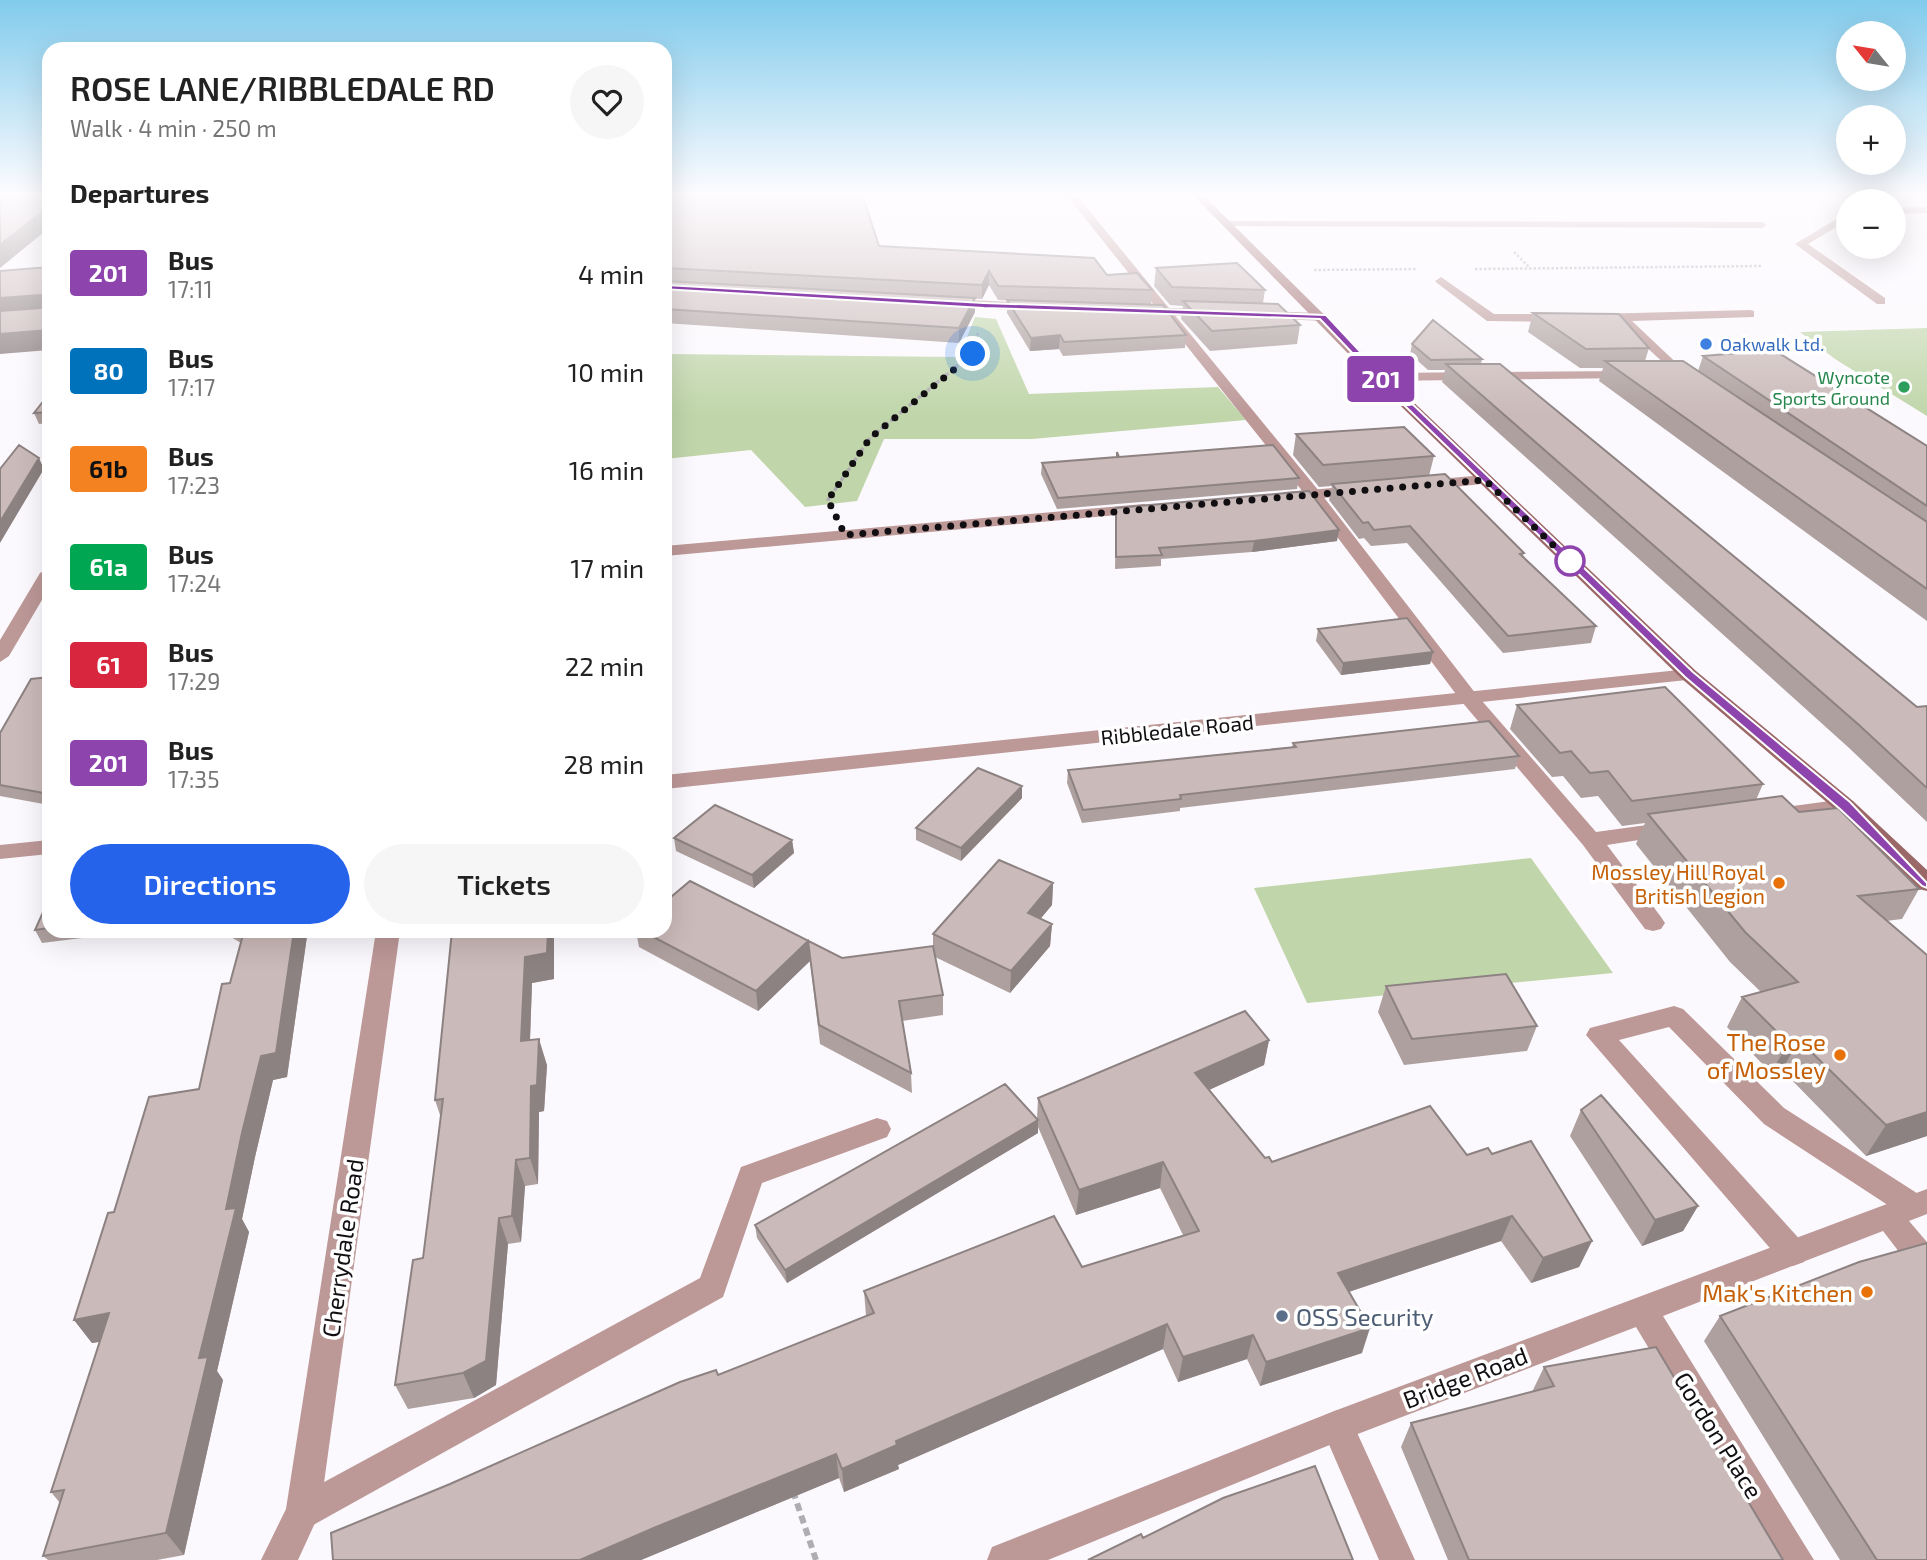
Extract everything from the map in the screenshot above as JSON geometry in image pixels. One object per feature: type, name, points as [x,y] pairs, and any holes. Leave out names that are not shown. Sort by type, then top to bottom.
[{"type":"street","points":[[1133,270],[1314,494],[1469,698],[1591,840],[1653,923]]},
{"type":"street","points":[[1275,270],[1379,377],[1689,675],[1845,806],[1927,883]]},
{"type":"street","points":[[1837,270],[1881,301]]},
{"type":"street","points":[[1441,281],[1490,318],[1750,314]]},
{"type":"street","points":[[929,302],[1050,308]]},
{"type":"street","points":[[1128,310],[1219,313]]},
{"type":"street","points":[[1245,314],[1323,317]]},
{"type":"street","points":[[1379,377],[1646,374],[1686,378],[1621,317]]},
{"type":"street","points":[[1406,486],[1485,480]]},
{"type":"street","points":[[1272,498],[1379,489]]},
{"type":"street","points":[[672,550],[1162,508]]},
{"type":"street","points":[[0,656],[42,585]]},
{"type":"street","points":[[29,607],[42,606]]},
{"type":"street","name":"Ribbledale Road","points":[[672,781],[1689,675]]},
{"type":"street","points":[[1751,818],[1845,806]]},
{"type":"street","points":[[1591,840],[1685,827]]},
{"type":"street","points":[[0,852],[42,848]]},
{"type":"street","name":"Cherrydale Road","points":[[279,1560],[303,1512],[387,938]]},
{"type":"street","points":[[1793,1253],[1599,1035],[1674,1016],[1774,1116],[1909,1208],[1927,1264]]},
{"type":"street","points":[[303,1512],[712,1287],[751,1175],[877,1129]]},
{"type":"street","name":"Bridge Road","points":[[1005,1560],[1337,1426],[1909,1208]]},
{"type":"street","name":"Gordon Place","points":[[1642,1309],[1796,1560]]},
{"type":"street","points":[[1337,1426],[1397,1560]]},
{"type":"path","points":[[1275,270],[1303,270]]},
{"type":"path","points":[[845,535],[828,500],[870,438],[973,354],[984,306]]},
{"type":"path","points":[[791,1488],[816,1560]]},
{"type":"green space","points":[[975,317],[996,319],[1029,394],[1218,387],[1246,420],[1032,439],[884,439],[857,501],[805,507],[751,450],[672,458],[672,354],[959,357]]},
{"type":"green space","name":"Wyncote Sports Ground","points":[[1927,328],[1927,416],[1835,359],[1800,332]]},
{"type":"green space","points":[[1531,858],[1613,973],[1307,1003],[1254,888]]},
{"type":"building","points":[[42,270],[42,296],[0,298],[0,271]]},
{"type":"building","points":[[699,270],[1103,270],[1107,275],[1137,273],[1152,290],[998,286],[989,271],[982,285]]},
{"type":"building","points":[[1158,270],[1244,270],[1265,290],[1172,287]]},
{"type":"building","points":[[672,281],[975,298],[959,328],[672,309]]},
{"type":"building","points":[[1007,300],[1163,305],[1186,335],[1064,342],[1060,335],[1031,338]]},
{"type":"building","points":[[1183,301],[1278,304],[1300,325],[1212,331]]},
{"type":"building","points":[[42,305],[42,331],[0,334],[0,311],[41,308]]},
{"type":"building","points":[[1533,313],[1619,314],[1649,348],[1586,349]]},
{"type":"building","points":[[1433,320],[1482,359],[1431,360],[1412,344]]},
{"type":"building","points":[[1774,350],[1927,446],[1927,506],[1703,356]]},
{"type":"building","points":[[1605,361],[1683,361],[1927,522],[1927,589]]},
{"type":"building","points":[[1446,364],[1500,364],[1917,707],[1927,706],[1927,788],[1859,725]]},
{"type":"building","points":[[42,403],[42,412],[34,413]]},
{"type":"building","points":[[1404,427],[1434,456],[1323,465],[1296,434]]},
{"type":"building","points":[[19,445],[39,458],[0,522],[0,469]]},
{"type":"building","points":[[1273,445],[1299,478],[1058,498],[1042,463],[1117,457],[1117,452],[1119,457]]},
{"type":"building","points":[[1445,474],[1524,553],[1520,554],[1596,626],[1508,636],[1410,526],[1374,530],[1368,522],[1363,523],[1332,484]]},
{"type":"building","points":[[1309,491],[1339,530],[1254,541],[1159,548],[1162,555],[1116,557],[1116,508]]},
{"type":"building","points":[[1407,618],[1433,652],[1343,663],[1318,629]]},
{"type":"building","points":[[42,678],[42,793],[0,785],[0,733],[31,679]]},
{"type":"building","points":[[1665,687],[1763,784],[1632,801],[1608,771],[1590,773],[1571,751],[1560,753],[1517,705]]},
{"type":"building","points":[[1489,721],[1519,756],[1180,795],[1181,799],[1083,810],[1068,770],[1296,747],[1293,743]]},
{"type":"building","points":[[978,768],[1022,786],[961,848],[916,828]]},
{"type":"building","points":[[1782,796],[1799,812],[1838,808],[1919,889],[1858,896],[1927,955],[1927,1112],[1886,1125],[1799,1040],[1788,1043],[1742,997],[1798,982],[1745,932],[1648,814]]},
{"type":"building","points":[[715,805],[792,840],[752,875],[674,838]]},
{"type":"building","points":[[999,860],[1053,883],[1028,913],[1052,924],[1011,971],[933,934]]},
{"type":"building","points":[[690,881],[842,958],[933,946],[943,995],[899,1001],[911,1073],[819,1025],[808,941],[756,991],[655,938],[672,938],[672,896]]},
{"type":"building","points":[[42,914],[42,929],[35,930]]},
{"type":"building","points":[[242,938],[293,938],[276,1053],[261,1056],[242,1133],[226,1209],[236,1208],[199,1358],[208,1357],[166,1533],[43,1556],[64,1490],[51,1492],[109,1313],[74,1320],[108,1213],[114,1212],[149,1097],[199,1089],[222,984],[230,983]]},
{"type":"building","points":[[451,938],[548,938],[547,953],[525,957],[521,1041],[539,1039],[537,1085],[531,1086],[530,1158],[516,1160],[512,1216],[499,1218],[486,1361],[463,1373],[395,1385],[413,1260],[423,1258],[443,1099],[435,1100]]},
{"type":"building","points":[[1506,974],[1537,1026],[1412,1039],[1386,986]]},
{"type":"building","points":[[1245,1011],[1269,1040],[1195,1073],[1265,1158],[1269,1157],[1272,1162],[1430,1106],[1467,1155],[1488,1148],[1492,1154],[1531,1141],[1592,1241],[1543,1258],[1512,1216],[1338,1273],[1370,1328],[1266,1362],[1253,1335],[1183,1357],[1167,1324],[896,1441],[897,1445],[842,1469],[836,1454],[580,1560],[333,1560],[331,1533],[450,1484],[680,1382],[716,1370],[718,1375],[874,1313],[864,1291],[1054,1216],[1082,1267],[1199,1231],[1163,1162],[1079,1190],[1038,1098]]},
{"type":"building","points":[[1005,1084],[1038,1120],[785,1270],[755,1225]]},
{"type":"building","points":[[1601,1095],[1698,1206],[1655,1220],[1581,1110]]},
{"type":"building","points":[[1927,1243],[1927,1560],[1877,1560],[1720,1316],[1859,1262]]},
{"type":"building","points":[[1656,1347],[1783,1560],[1469,1560],[1411,1423],[1554,1386],[1544,1367]]},
{"type":"building","points":[[1315,1466],[1353,1560],[1088,1560],[1141,1534],[1143,1538],[1223,1498]]},
{"type":"bus line","name":"201","points":[[672,288],[984,306],[1323,317],[1379,377],[1689,675],[1845,806],[1927,883]]},
{"type":"place","name":"Oakwalk Ltd.","points":[[1706,344]]},
{"type":"place","name":"Wyncote Sports Ground","points":[[1904,387]]},
{"type":"place","name":"Mossley Hill Royal British Legion","points":[[1779,883]]},
{"type":"place","name":"The Rose of Mossley","points":[[1840,1055]]},
{"type":"place","name":"Mak's Kitchen","points":[[1867,1292]]},
{"type":"place","name":"OSS Security","points":[[1282,1316]]},
{"type":"route","points":[[973,354],[870,438],[828,500],[845,535],[1485,480],[1577,568],[1570,561]]}]
